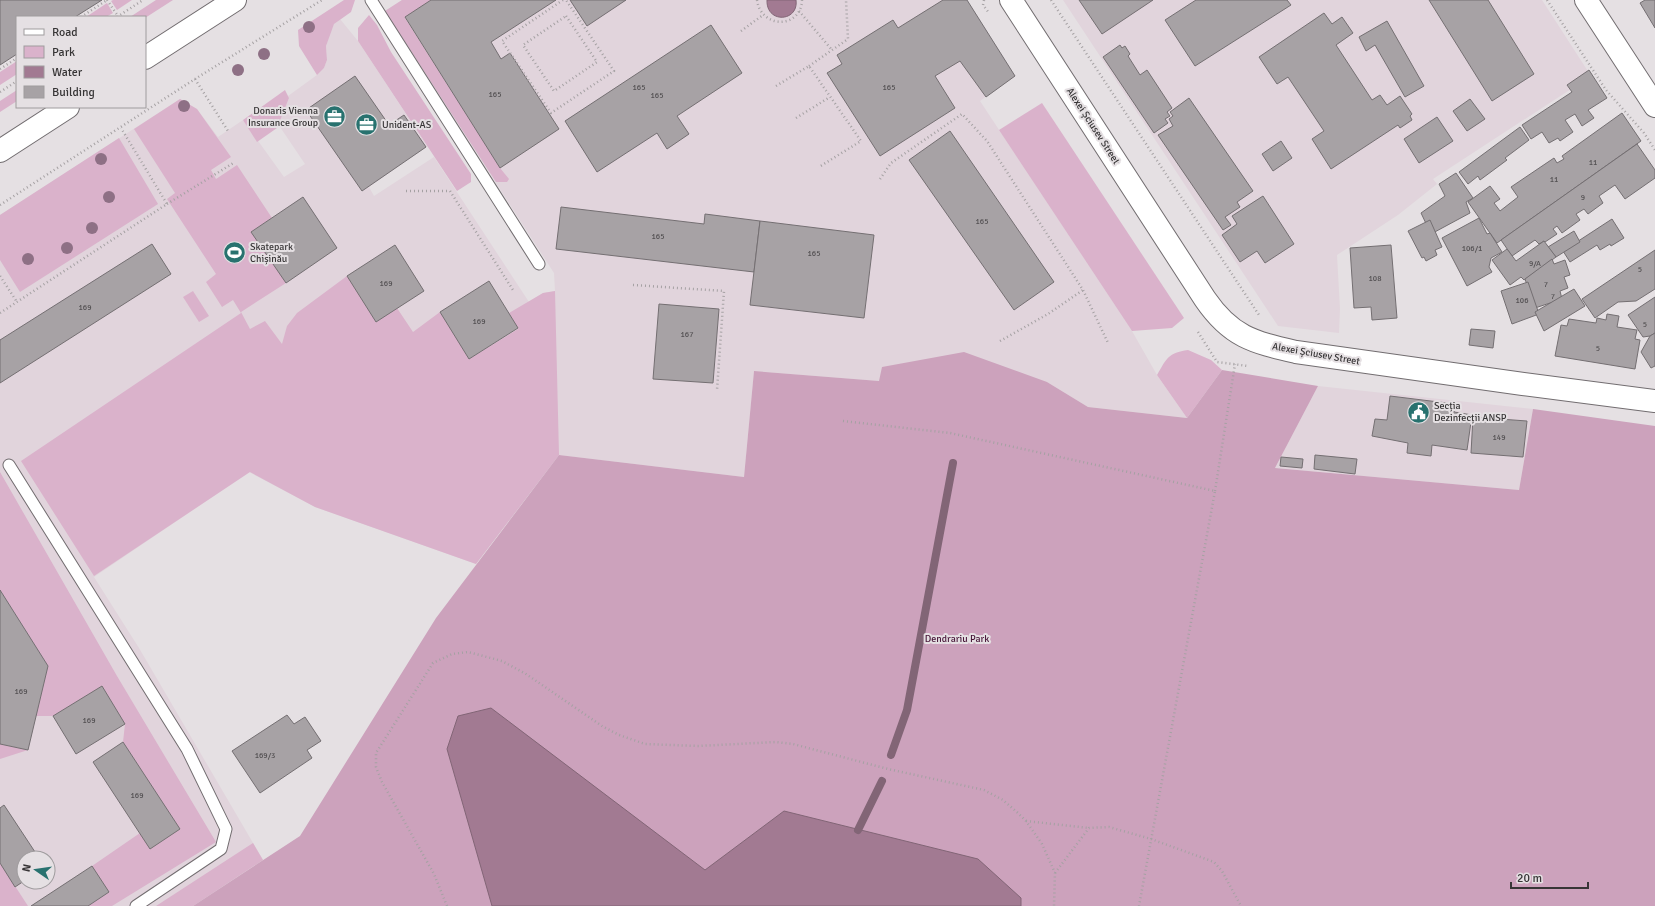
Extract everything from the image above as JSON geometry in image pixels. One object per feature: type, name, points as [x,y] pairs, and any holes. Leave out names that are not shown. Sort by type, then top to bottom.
[{"type":"main road","points":[[146,57],[235,0]]},
{"type":"main road","name":"Alexei Șciusev Street","points":[[1011,0],[1205,299],[1217,316],[1229,327],[1246,337],[1267,345],[1303,353],[1655,401]]},
{"type":"main road","points":[[1586,0],[1655,106]]},
{"type":"main road","points":[[0,151],[66,108]]},
{"type":"lane","points":[[371,0],[539,264]]},
{"type":"lane","points":[[10,465],[187,749],[226,829],[221,849],[136,906]]},
{"type":"path","points":[[83,16],[107,0],[116,16]]},
{"type":"path","points":[[119,16],[143,0]]},
{"type":"path","points":[[0,205],[195,79],[322,0]]},
{"type":"path","points":[[564,0],[614,71],[551,114],[502,41],[564,0]]},
{"type":"path","points":[[757,0],[763,15],[768,19],[782,22],[789,20],[799,11],[802,0]]},
{"type":"path","points":[[776,86],[809,66],[848,38],[846,0]]},
{"type":"path","points":[[984,0],[983,5],[992,18]]},
{"type":"path","points":[[1051,0],[1262,319]]},
{"type":"path","points":[[1547,0],[1606,90],[1644,133],[1655,150]]},
{"type":"path","points":[[799,11],[832,50]]},
{"type":"path","points":[[741,31],[763,15]]},
{"type":"path","points":[[566,16],[597,62],[554,91],[523,45],[566,16]]},
{"type":"path","points":[[0,69],[16,59]]},
{"type":"path","points":[[809,66],[861,141],[819,167]]},
{"type":"path","points":[[195,79],[228,131]]},
{"type":"path","points":[[0,92],[16,82]]},
{"type":"path","points":[[796,118],[830,97]]},
{"type":"path","points":[[880,179],[891,163],[962,114],[987,141],[1083,290],[1108,343]]},
{"type":"path","points":[[121,128],[167,204]]},
{"type":"path","points":[[0,312],[235,162]]},
{"type":"path","points":[[406,191],[450,191],[514,290]]},
{"type":"path","points":[[0,276],[17,302]]},
{"type":"path","points":[[633,285],[724,291],[718,390]]},
{"type":"path","points":[[1000,341],[1048,314],[1083,290]]},
{"type":"path","points":[[1195,327],[1217,362],[1250,366]]},
{"type":"path","points":[[1139,906],[1215,491],[1235,364]]},
{"type":"path","points":[[844,421],[950,433],[1215,491]]},
{"type":"path","points":[[447,906],[434,874],[382,782],[376,767],[376,753],[432,663],[452,654],[468,652],[502,661],[526,674],[602,726],[619,735],[645,744],[670,746],[776,742],[793,744],[888,769],[984,790],[1003,800],[1026,821],[1042,844],[1055,873],[1054,906]]},
{"type":"path","points":[[1026,821],[1090,828],[1109,827],[1151,839],[1214,862],[1222,871],[1241,906]]},
{"type":"path","points":[[1055,873],[1090,828]]},
{"type":"shaded area","points":[[402,0],[967,0],[1015,76],[980,101],[1132,331],[1157,375],[1187,418],[1088,407],[1047,382],[879,381],[754,371],[744,477],[559,455],[476,564],[315,507],[249,472],[94,577],[139,648],[263,860],[193,906],[0,906],[0,215],[180,99],[197,109],[218,137],[243,120],[284,177],[305,164],[278,124],[289,98],[288,96],[317,75],[324,68],[327,60],[326,46],[329,35],[334,24],[340,19],[358,41],[427,146],[369,187],[374,196],[434,157],[529,302],[543,293],[555,291],[554,273],[385,11]]},
{"type":"shaded area","points":[[1063,0],[1542,0],[1591,76],[1433,179],[1437,184],[1398,215],[1337,255],[1340,309],[1339,333],[1278,326]]},
{"type":"shaded area","points":[[1318,386],[1533,409],[1519,490],[1275,468]]},
{"type":"green space","points":[[132,0],[117,10],[111,1]]},
{"type":"green space","points":[[156,0],[173,0],[146,17],[146,16],[132,16]]},
{"type":"green space","points":[[344,0],[355,0],[351,12],[334,24],[326,46],[327,60],[324,68],[317,75],[299,46],[298,30]]},
{"type":"green space","points":[[402,0],[431,0],[405,18],[500,168],[509,179],[507,182],[496,182],[385,11]]},
{"type":"green space","points":[[107,3],[113,13],[108,16],[88,16]]},
{"type":"green space","points":[[369,15],[377,25],[391,52],[471,174],[471,182],[457,191],[358,41],[358,28]]},
{"type":"green space","points":[[16,62],[16,75],[0,85],[0,72]]},
{"type":"green space","points":[[285,90],[289,98],[277,128],[257,142],[243,120]]},
{"type":"green space","points":[[16,91],[16,102],[0,112],[0,101]]},
{"type":"green space","points":[[180,99],[197,109],[231,157],[211,170],[216,179],[237,165],[272,218],[251,232],[286,283],[241,312],[250,329],[265,321],[282,344],[287,326],[297,313],[347,276],[376,322],[397,308],[413,332],[440,312],[469,359],[518,329],[509,313],[543,293],[555,291],[559,455],[476,564],[315,507],[250,472],[94,576],[21,461],[241,313],[233,300],[222,307],[206,282],[216,274],[167,199],[175,193],[134,129]]},
{"type":"green space","points":[[1042,103],[1184,318],[1172,328],[1132,331],[999,130]]},
{"type":"green space","points":[[119,138],[158,204],[20,292],[0,260],[0,215]]},
{"type":"green space","points":[[193,291],[209,316],[199,322],[183,297]]},
{"type":"green space","points":[[1188,350],[1211,360],[1222,370],[1187,418],[1157,375],[1169,357],[1181,351]]},
{"type":"green space","name":"Dendrariu Park","points":[[964,352],[1047,382],[1088,407],[1187,418],[1222,370],[1318,386],[1275,468],[1519,490],[1533,409],[1655,426],[1655,906],[193,906],[300,836],[436,618],[559,455],[744,477],[754,371],[879,381],[882,367]]},
{"type":"green space","points":[[0,472],[117,676],[216,842],[112,906],[88,906],[109,892],[92,866],[140,833],[150,849],[180,829],[123,742],[125,724],[102,686],[53,716],[36,716],[48,666],[0,590]]},
{"type":"green space","points":[[0,744],[28,750],[0,759]]},
{"type":"green space","points":[[253,843],[263,860],[193,906],[156,906]]},
{"type":"green space","points":[[0,863],[16,888],[16,890],[18,890],[28,906],[0,906]]},
{"type":"water","points":[[767,0],[796,0],[796,7],[793,13],[788,16],[777,16],[768,8]]},
{"type":"water","points":[[491,708],[705,870],[784,811],[978,859],[1021,898],[1021,906],[492,906],[447,749],[458,716]]},
{"type":"building","points":[[0,0],[102,0],[77,16],[16,16],[16,55],[0,65]]},
{"type":"building","points":[[431,0],[556,0],[491,42],[501,59],[510,53],[559,129],[500,168],[405,17]]},
{"type":"building","points":[[570,0],[626,0],[587,26]]},
{"type":"building","points":[[943,0],[967,0],[1015,76],[986,97],[960,61],[935,76],[955,108],[880,156],[827,73],[842,64],[837,55],[893,20],[898,28]]},
{"type":"building","points":[[1079,0],[1153,0],[1102,34]]},
{"type":"building","points":[[1196,0],[1287,0],[1291,5],[1195,66],[1165,20]]},
{"type":"building","points":[[1429,0],[1488,0],[1534,74],[1492,101]]},
{"type":"building","points":[[1645,0],[1655,0],[1655,28],[1640,3]]},
{"type":"building","points":[[1324,13],[1332,24],[1342,17],[1353,33],[1336,45],[1372,100],[1380,95],[1387,105],[1400,96],[1412,114],[1410,116],[1412,120],[1400,128],[1398,125],[1331,169],[1312,139],[1324,131],[1288,77],[1277,84],[1259,57]]},
{"type":"building","points":[[1387,21],[1424,86],[1405,97],[1375,45],[1366,51],[1359,37]]},
{"type":"building","points":[[711,25],[742,73],[677,116],[689,134],[667,149],[657,133],[597,172],[565,121]]},
{"type":"building","points":[[1120,45],[1122,48],[1125,46],[1130,54],[1128,56],[1140,75],[1147,70],[1172,108],[1167,112],[1170,116],[1165,119],[1168,123],[1154,133],[1103,57]]},
{"type":"building","points":[[1589,70],[1607,98],[1588,110],[1594,118],[1582,126],[1575,114],[1565,120],[1573,132],[1560,141],[1558,138],[1549,143],[1542,132],[1531,139],[1522,125],[1572,92],[1567,85]]},
{"type":"building","points":[[355,76],[389,125],[404,115],[426,147],[362,191],[306,110]]},
{"type":"building","points":[[1189,98],[1253,191],[1237,202],[1240,207],[1225,217],[1231,225],[1223,230],[1158,135],[1173,126],[1169,119],[1173,116],[1170,112]]},
{"type":"building","points":[[1470,99],[1485,119],[1467,131],[1453,111]]},
{"type":"building","points":[[1622,113],[1641,141],[1497,243],[1468,202],[1490,186],[1500,199],[1494,203],[1500,211],[1518,197],[1511,187],[1554,158],[1557,163],[1564,159],[1562,156]]},
{"type":"building","points":[[1437,117],[1453,141],[1419,163],[1404,139]]},
{"type":"building","points":[[1520,127],[1529,140],[1505,158],[1507,160],[1480,180],[1478,176],[1468,184],[1459,172]]},
{"type":"building","points":[[950,131],[1054,282],[1014,310],[909,160]]},
{"type":"building","points":[[1281,141],[1292,158],[1273,171],[1262,154]]},
{"type":"building","points":[[1637,144],[1655,170],[1655,178],[1625,199],[1615,185],[1599,196],[1603,203],[1588,214],[1584,209],[1576,214],[1580,220],[1562,233],[1557,226],[1553,229],[1557,234],[1545,242],[1544,241],[1539,244],[1535,240],[1512,256],[1501,240]]},
{"type":"building","points":[[1456,173],[1473,198],[1466,202],[1470,213],[1431,234],[1421,213],[1445,196],[1439,184]]},
{"type":"building","points":[[1263,196],[1294,244],[1265,263],[1257,251],[1240,262],[1222,235],[1237,224],[1232,216]]},
{"type":"building","points":[[303,197],[337,248],[286,283],[251,232]]},
{"type":"building","points":[[561,207],[704,224],[705,214],[760,221],[754,272],[556,249]]},
{"type":"building","points":[[1479,218],[1487,234],[1490,233],[1502,252],[1491,258],[1489,267],[1492,272],[1467,286],[1442,238]]},
{"type":"building","points":[[1612,219],[1624,238],[1611,246],[1610,244],[1600,250],[1597,245],[1570,262],[1563,251]]},
{"type":"building","points":[[1430,220],[1442,247],[1435,250],[1437,255],[1426,261],[1424,257],[1422,258],[1408,231]]},
{"type":"building","points":[[760,221],[874,235],[864,318],[750,305]]},
{"type":"building","points":[[1574,231],[1580,242],[1556,257],[1548,247]]},
{"type":"building","points":[[1544,241],[1556,257],[1524,280],[1521,277],[1510,285],[1492,260],[1507,249],[1516,261]]},
{"type":"building","points":[[152,244],[171,274],[0,383],[0,340]]},
{"type":"building","points":[[395,245],[424,291],[376,322],[347,276]]},
{"type":"building","points":[[1391,245],[1397,318],[1372,320],[1371,307],[1354,308],[1350,248]]},
{"type":"building","points":[[1655,250],[1655,289],[1636,301],[1618,302],[1595,318],[1582,299]]},
{"type":"building","points":[[1552,259],[1554,264],[1565,260],[1570,275],[1564,277],[1568,288],[1560,291],[1562,299],[1535,308],[1525,279]]},
{"type":"building","points":[[489,281],[518,328],[469,359],[440,312]]},
{"type":"building","points":[[1528,282],[1539,314],[1512,324],[1501,291]]},
{"type":"building","points":[[1574,289],[1585,306],[1544,331],[1535,312]]},
{"type":"building","points":[[1655,297],[1655,333],[1650,336],[1643,337],[1628,315]]},
{"type":"building","points":[[659,304],[719,309],[713,383],[653,379]]},
{"type":"building","points":[[1607,314],[1619,316],[1617,327],[1637,330],[1635,339],[1640,340],[1635,369],[1555,356],[1561,325],[1567,326],[1569,319],[1596,323],[1597,318],[1606,320]]},
{"type":"building","points":[[1471,329],[1495,331],[1493,348],[1469,345]]},
{"type":"building","points":[[1655,333],[1655,366],[1651,368],[1641,352],[1650,336]]},
{"type":"building","points":[[1390,396],[1455,404],[1454,412],[1472,415],[1467,450],[1432,445],[1431,456],[1407,453],[1408,443],[1372,436],[1375,419],[1387,420]]},
{"type":"building","points":[[1473,417],[1527,421],[1523,457],[1471,453]]},
{"type":"building","points":[[1315,455],[1357,459],[1355,474],[1314,469]]},
{"type":"building","points":[[1281,457],[1303,459],[1302,468],[1280,466]]},
{"type":"building","points":[[0,590],[48,666],[28,750],[0,744]]},
{"type":"building","points":[[102,686],[125,724],[76,754],[53,716]]},
{"type":"building","points":[[287,715],[294,724],[305,717],[321,741],[307,750],[312,758],[260,793],[232,751]]},
{"type":"building","points":[[123,742],[180,829],[150,849],[93,762]]},
{"type":"building","points":[[4,805],[34,850],[16,850],[15,887],[0,863],[0,808]]},
{"type":"building","points":[[92,866],[109,892],[88,906],[31,906]]},
{"type":"waterway","points":[[891,755],[907,710],[953,463]]},
{"type":"waterway","points":[[858,830],[882,781]]},
{"type":"place","name":"Donaris Vienna Insurance Group","points":[[334,117]]},
{"type":"place","name":"Unident-AS","points":[[367,125]]},
{"type":"place","name":"Skatepark Chișinău","points":[[234,253]]},
{"type":"place","name":"Secția Dezinfecții ANSP","points":[[1419,412]]}]
